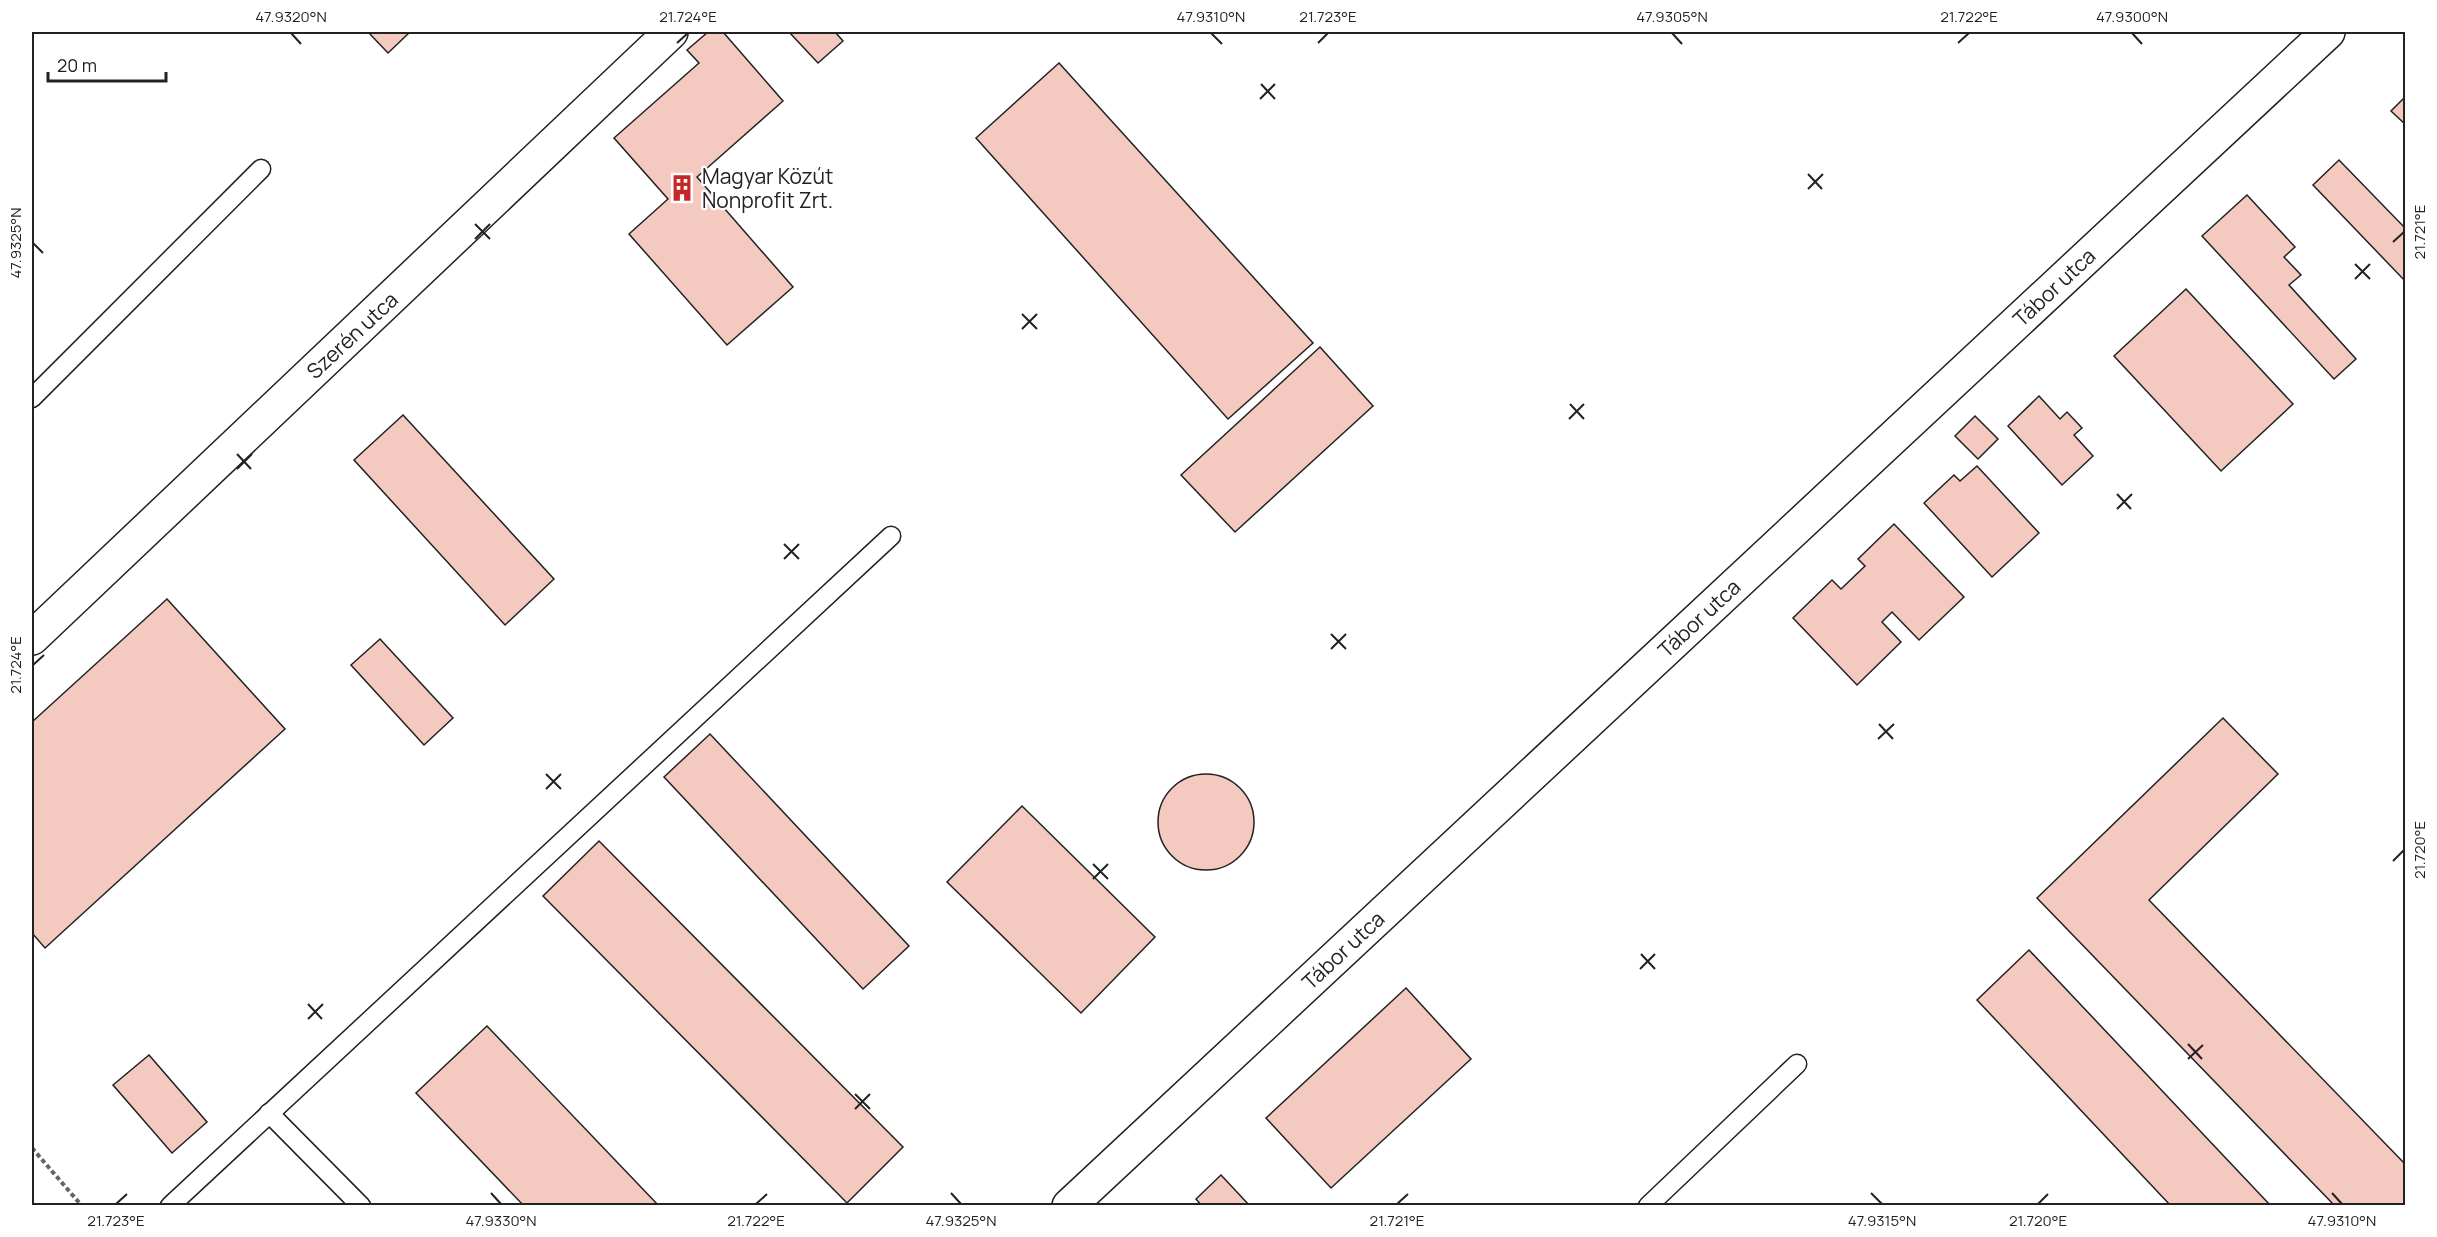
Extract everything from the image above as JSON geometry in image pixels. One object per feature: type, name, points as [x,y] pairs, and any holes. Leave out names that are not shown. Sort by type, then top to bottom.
[{"type":"street","name":"Szerén utca","points":[[32,638],[671,32]]},
{"type":"street","name":"Tábor utca","points":[[1070,1206],[2328,32]]},
{"type":"lane","points":[[32,398],[261,169]]},
{"type":"lane","points":[[170,1206],[891,536]]},
{"type":"lane","points":[[1648,1206],[1797,1064]]},
{"type":"lane","points":[[269,1113],[361,1206]]},
{"type":"path","points":[[32,1148],[82,1206]]},
{"type":"building","points":[[368,32],[410,32],[388,53]]},
{"type":"building","name":"Magyar Közút Nonprofit Zrt.","points":[[708,32],[723,32],[783,101],[697,177],[793,287],[727,345],[629,234],[668,199],[614,138],[699,63],[687,50]]},
{"type":"building","points":[[789,32],[835,32],[843,41],[818,63]]},
{"type":"building","points":[[1059,63],[1313,343],[1228,419],[976,138]]},
{"type":"building","points":[[2406,96],[2406,125],[2391,111]]},
{"type":"building","points":[[2339,160],[2406,229],[2406,282],[2313,185]]},
{"type":"building","points":[[2247,195],[2295,247],[2284,257],[2301,275],[2289,285],[2356,359],[2334,379],[2202,236]]},
{"type":"building","points":[[2186,289],[2293,404],[2221,471],[2114,356]]},
{"type":"building","points":[[1320,347],[1373,406],[1235,532],[1181,475]]},
{"type":"building","points":[[2039,396],[2060,419],[2067,412],[2082,428],[2074,435],[2093,456],[2062,485],[2008,426]]},
{"type":"building","points":[[403,415],[554,579],[505,625],[354,460]]},
{"type":"building","points":[[1975,416],[1998,439],[1978,459],[1955,436]]},
{"type":"building","points":[[1977,466],[2039,533],[1992,577],[1924,503],[1954,475],[1960,481]]},
{"type":"building","points":[[1894,524],[1964,597],[1919,640],[1892,612],[1882,622],[1901,642],[1857,685],[1793,618],[1832,580],[1841,589],[1865,566],[1858,559]]},
{"type":"building","points":[[167,599],[285,729],[45,948],[32,933],[32,722]]},
{"type":"building","points":[[380,639],[453,718],[424,745],[351,665]]},
{"type":"building","points":[[2223,718],[2278,774],[2149,900],[2406,1165],[2406,1206],[2335,1206],[2037,898]]},
{"type":"building","points":[[710,734],[909,946],[863,989],[664,777]]},
{"type":"building","points":[[1206,774],[1224,778],[1240,788],[1250,804],[1254,822],[1250,840],[1240,856],[1224,866],[1206,870],[1188,866],[1172,856],[1162,840],[1158,822],[1162,804],[1172,788],[1188,778]]},
{"type":"building","points":[[1022,806],[1155,937],[1081,1013],[947,882]]},
{"type":"building","points":[[599,841],[903,1147],[847,1203],[543,896]]},
{"type":"building","points":[[2029,950],[2271,1206],[2171,1206],[1977,1000]]},
{"type":"building","points":[[1406,988],[1471,1059],[1331,1188],[1266,1118]]},
{"type":"building","points":[[487,1026],[659,1206],[524,1206],[416,1093]]},
{"type":"building","points":[[149,1055],[207,1122],[172,1153],[113,1085]]},
{"type":"building","points":[[1221,1175],[1250,1206],[1202,1206],[1196,1199]]},
{"type":"place","name":"Magyar Közút Nonprofit Zrt.","points":[[682,188]]}]
